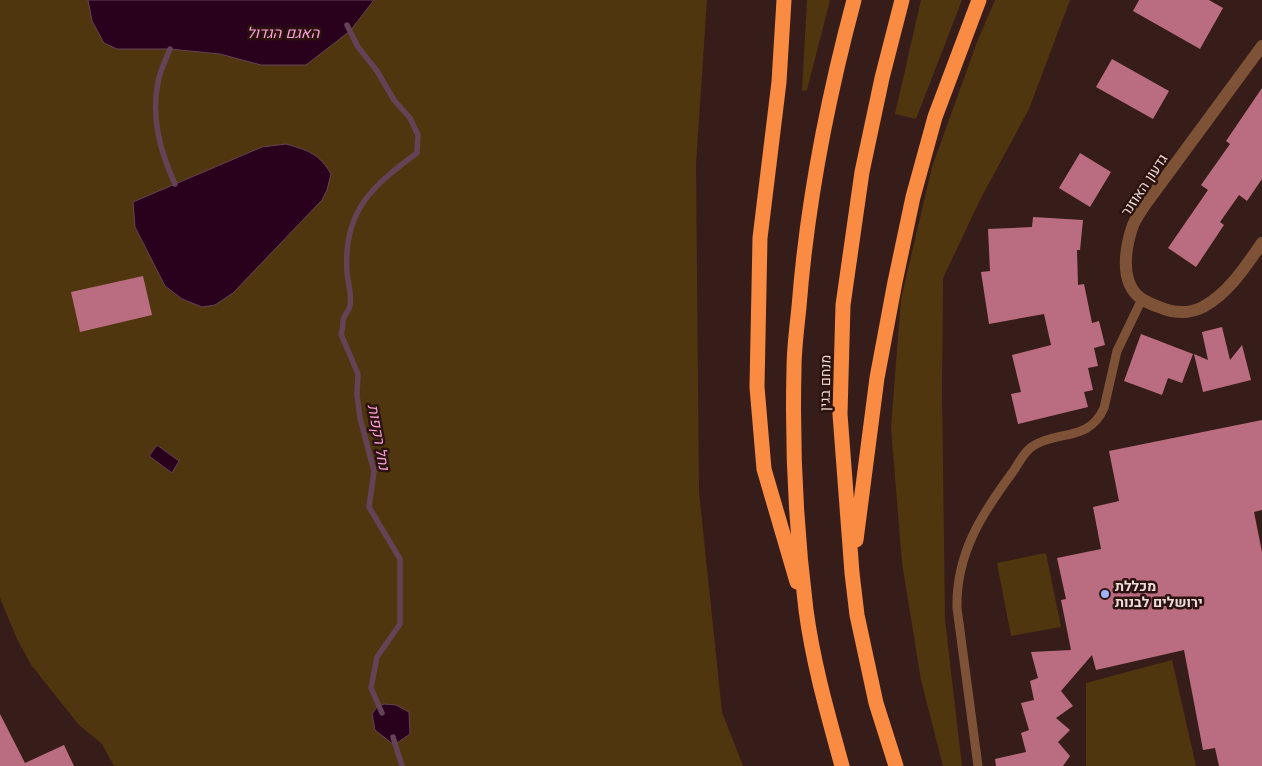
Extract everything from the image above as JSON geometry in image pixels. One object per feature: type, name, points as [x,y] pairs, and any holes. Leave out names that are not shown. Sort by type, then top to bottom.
[{"type":"highway","points":[[784,0],[779,82],[760,238],[757,387],[764,469],[784,543],[806,612]]},
{"type":"highway","points":[[842,766],[815,662],[806,612],[795,496],[794,368],[802,266],[816,166],[838,58],[854,0]]},
{"type":"highway","name":"מנחם בגין","points":[[896,766],[876,702],[857,615],[840,414],[843,305],[862,172],[882,78],[902,0]]},
{"type":"highway","points":[[852,573],[877,378],[913,197],[935,117],[979,0]]},
{"type":"street","name":"גדעון האוזנר","points":[[1142,299],[1135,293],[1129,281],[1126,265],[1128,246],[1134,224],[1144,205],[1262,46]]},
{"type":"street","points":[[1142,299],[1149,304],[1167,310],[1186,312],[1201,308],[1220,296],[1238,278],[1262,244]]},
{"type":"lane","points":[[978,766],[957,608],[957,588],[961,565],[971,537],[993,498],[1032,446],[1079,433],[1100,416],[1104,408],[1117,351],[1142,299]]},
{"type":"shaded area","points":[[0,0],[707,0],[696,164],[699,492],[722,712],[743,766],[114,766],[102,744],[79,725],[32,666],[17,639],[0,598]]},
{"type":"shaded area","points":[[807,0],[830,0],[807,90],[802,91]]},
{"type":"shaded area","points":[[921,0],[962,0],[916,119],[895,114]]},
{"type":"shaded area","points":[[995,0],[1070,0],[1029,109],[981,198],[943,278],[942,391],[945,620],[962,766],[943,766],[921,680],[902,563],[891,427],[901,299],[932,167],[977,42]]},
{"type":"shaded area","points":[[1046,553],[1061,627],[1011,636],[997,563]]},
{"type":"shaded area","points":[[1172,660],[1196,766],[1086,766],[1086,683]]},
{"type":"water","name":"האגם הגדול","points":[[88,0],[374,0],[350,31],[306,65],[261,65],[220,54],[170,49],[117,49],[104,43],[92,21]]},
{"type":"water","points":[[286,144],[312,154],[327,167],[331,174],[322,200],[233,293],[215,305],[202,307],[182,299],[165,286],[135,227],[133,202],[262,147]]},
{"type":"water","points":[[157,445],[179,461],[172,473],[149,456]]},
{"type":"water","points":[[384,704],[396,705],[409,712],[410,734],[394,745],[375,730],[372,714],[376,708]]},
{"type":"building","points":[[1139,0],[1209,0],[1223,8],[1200,49],[1133,11]]},
{"type":"building","points":[[1112,59],[1169,91],[1153,119],[1096,87]]},
{"type":"building","points":[[1262,88],[1262,179],[1247,201],[1239,195],[1220,222],[1224,225],[1196,267],[1168,248],[1208,190],[1201,185],[1230,144],[1226,141]]},
{"type":"building","points":[[1080,153],[1111,172],[1090,207],[1059,188]]},
{"type":"building","points":[[1033,217],[1083,220],[1080,250],[1077,250],[1078,285],[1084,284],[1092,323],[1099,321],[1105,345],[1094,348],[1098,366],[1088,368],[1093,390],[1084,392],[1088,407],[1018,424],[1011,394],[1021,392],[1012,355],[1051,345],[1044,314],[989,324],[981,272],[990,271],[988,229],[1032,227]]},
{"type":"building","points":[[143,276],[152,315],[80,332],[71,292]]},
{"type":"building","points":[[1222,327],[1230,360],[1242,345],[1251,380],[1203,392],[1194,354],[1208,360],[1202,332]]},
{"type":"building","points":[[1141,334],[1193,354],[1182,383],[1168,378],[1162,395],[1124,381]]},
{"type":"building","points":[[1262,420],[1262,510],[1254,512],[1262,552],[1262,766],[1219,766],[1215,748],[1203,750],[1184,650],[1096,670],[1092,655],[1061,691],[1073,706],[1056,718],[1070,730],[1058,742],[1070,756],[1063,766],[996,766],[995,759],[1026,752],[1021,733],[1029,730],[1021,703],[1034,700],[1030,681],[1038,678],[1031,652],[1071,650],[1061,600],[1066,599],[1057,558],[1101,549],[1093,507],[1119,501],[1109,451]]},
{"type":"building","points":[[0,714],[25,763],[64,745],[74,766],[0,766]]},
{"type":"waterway","name":"נחל רקפות","points":[[347,25],[358,47],[377,71],[394,100],[410,118],[418,135],[417,153],[374,189],[356,216],[350,232],[347,251],[350,306],[344,318],[341,334],[358,374],[357,395],[360,418],[374,471],[369,507],[400,559],[400,624],[377,657],[371,688],[382,713]]},
{"type":"waterway","points":[[170,49],[159,78],[156,95],[156,121],[161,147],[175,184]]},
{"type":"waterway","name":"נחל רקפות","points":[[393,737],[402,766]]},
{"type":"place","name":"מכללת ירושלים לבנות","points":[[1105,594]]}]
